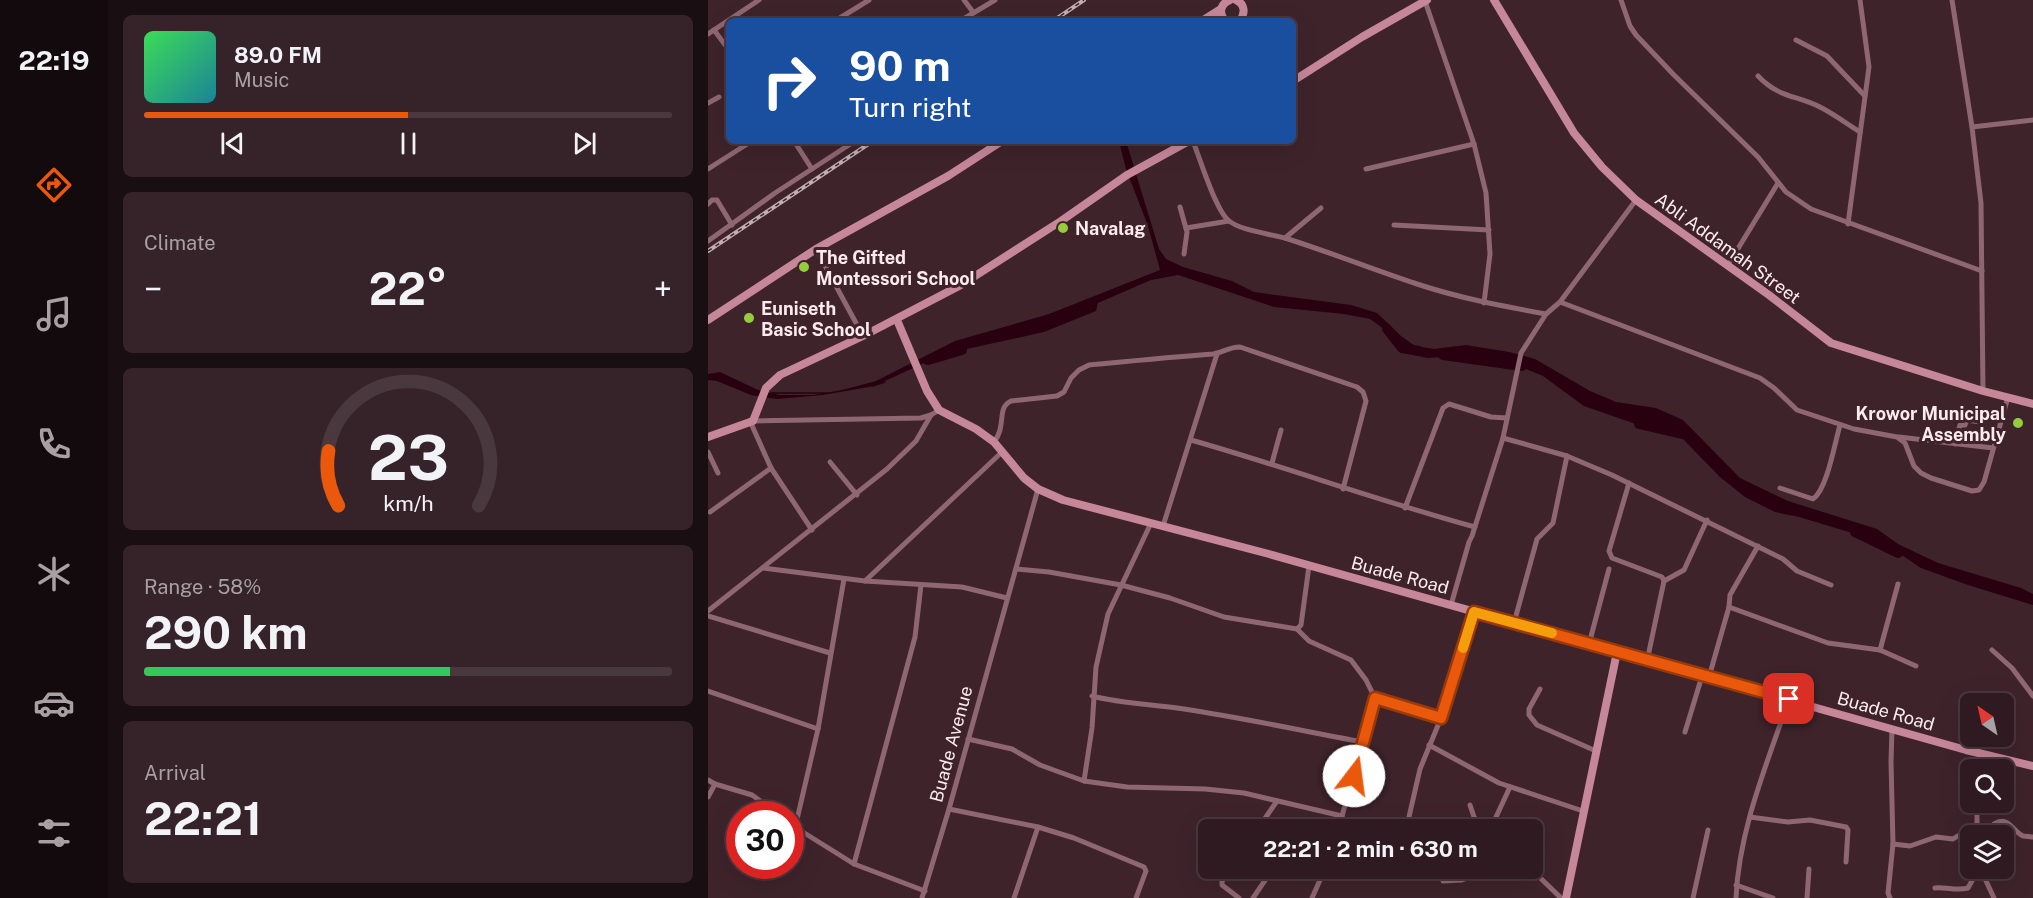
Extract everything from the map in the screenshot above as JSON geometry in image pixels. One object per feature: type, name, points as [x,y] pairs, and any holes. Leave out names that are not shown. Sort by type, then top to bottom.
[{"type":"street","points":[[732,18],[759,0]]},
{"type":"street","points":[[840,18],[869,0]]},
{"type":"street","points":[[964,0],[973,12]]},
{"type":"street","points":[[964,18],[994,0]]},
{"type":"street","points":[[1207,18],[1221,9],[1228,0]]},
{"type":"street","points":[[1296,79],[1426,0],[1474,144],[1486,193],[1490,254],[1484,303]]},
{"type":"street","name":"Abli Addamah Street","points":[[1494,0],[1574,134],[1602,167],[1636,200],[1832,344],[1983,391],[2033,404]]},
{"type":"street","points":[[1621,0],[1630,26],[1636,35],[1758,158],[1786,192],[1811,209],[1848,224],[1982,271]]},
{"type":"street","points":[[1848,224],[1865,96],[1868,54],[1863,34],[1860,0]]},
{"type":"street","points":[[1952,0],[1972,127],[1981,203],[1983,391]]},
{"type":"street","points":[[1241,2],[1244,18]]},
{"type":"street","points":[[1221,9],[1224,18]]},
{"type":"street","points":[[708,34],[726,22]]},
{"type":"street","points":[[714,30],[726,46]]},
{"type":"street","points":[[1796,40],[1827,56],[1865,96]]},
{"type":"street","points":[[1758,76],[1769,88],[1820,107],[1860,132]]},
{"type":"street","points":[[708,103],[718,97]]},
{"type":"street","points":[[1972,127],[2033,120]]},
{"type":"street","points":[[708,169],[747,144]]},
{"type":"street","points":[[796,144],[812,169]]},
{"type":"street","points":[[708,241],[775,193],[850,144]]},
{"type":"street","points":[[708,320],[816,249],[948,176],[997,144]]},
{"type":"street","points":[[812,530],[771,468],[752,421],[766,388],[780,375],[897,320],[961,285],[1061,221],[1127,175],[1185,144]]},
{"type":"street","points":[[1192,144],[1216,200],[1229,221],[1239,226],[1285,238],[1419,285],[1484,303],[1546,314]]},
{"type":"street","points":[[1366,169],[1474,144]]},
{"type":"street","points":[[1728,266],[1778,183]]},
{"type":"street","points":[[708,204],[712,200],[717,200],[732,225]]},
{"type":"street","points":[[1451,605],[1503,438],[1521,353],[1546,314],[1560,302],[1636,200]]},
{"type":"street","points":[[1180,207],[1186,228],[1184,254]]},
{"type":"street","points":[[1285,238],[1321,207]]},
{"type":"street","points":[[1186,228],[1229,221]]},
{"type":"street","points":[[1394,225],[1489,230]]},
{"type":"street","points":[[816,249],[863,336]]},
{"type":"street","points":[[1560,302],[1760,378],[1797,410],[1854,429],[1897,437],[1993,448]]},
{"type":"street","points":[[708,611],[902,456],[916,441],[931,416],[939,410],[930,399],[897,320]]},
{"type":"street","points":[[994,442],[1002,431],[1003,409],[1006,403],[1011,400],[1057,396],[1064,392],[1071,378],[1079,370],[1089,365],[1217,354],[1225,349],[1240,347],[1357,387],[1364,392],[1366,401],[1343,489]]},
{"type":"street","points":[[1163,526],[1217,354]]},
{"type":"street","points":[[1897,437],[1905,443],[1914,466],[1921,473],[1931,478],[1978,490],[1984,482],[2008,397]]},
{"type":"street","points":[[1405,508],[1445,405],[1449,404],[1491,417],[1507,418]]},
{"type":"street","name":"Buade Road","points":[[939,410],[976,429],[994,442],[1024,478],[1038,489],[1063,500],[2033,766]]},
{"type":"street","points":[[708,437],[752,421],[931,416]]},
{"type":"street","points":[[1955,444],[1959,425],[1965,425],[1967,420],[1980,422]]},
{"type":"street","points":[[1780,489],[1813,499],[1819,495],[1839,424]]},
{"type":"street","points":[[1272,463],[1281,430]]},
{"type":"street","points":[[1503,438],[1567,456],[1629,483],[1784,559],[1803,574],[1831,585]]},
{"type":"street","points":[[1191,440],[1272,463],[1343,489],[1405,508],[1475,527]]},
{"type":"street","points":[[708,452],[718,473]]},
{"type":"street","points":[[865,581],[1002,452]]},
{"type":"street","points":[[1514,623],[1537,539],[1553,523],[1567,456]]},
{"type":"street","points":[[830,462],[856,495]]},
{"type":"street","points":[[710,512],[771,468]]},
{"type":"street","points":[[1629,483],[1610,555],[1612,558],[1662,577],[1664,580]]},
{"type":"street","name":"Buade Avenue","points":[[922,898],[1038,489]]},
{"type":"street","points":[[1664,580],[1684,570],[1707,520]]},
{"type":"street","points":[[1084,781],[1092,728],[1092,696],[1096,667],[1108,615],[1151,523]]},
{"type":"street","points":[[1685,732],[1729,607],[1730,595],[1758,546]]},
{"type":"street","points":[[1297,629],[1301,625],[1309,566]]},
{"type":"street","points":[[763,568],[844,579],[962,587],[1007,598]]},
{"type":"street","points":[[968,739],[1012,748],[1040,765],[1084,781],[1127,787],[1244,793],[1342,816],[1363,742],[1375,698],[1366,680],[1351,660],[1309,641],[1297,629],[1224,617],[1170,598],[1121,585],[1049,572],[1016,569]]},
{"type":"street","points":[[1589,644],[1609,569]]},
{"type":"street","points":[[799,801],[818,729],[844,579]]},
{"type":"street","points":[[1647,661],[1664,580]]},
{"type":"street","points":[[1880,650],[1898,584]]},
{"type":"street","points":[[854,864],[915,637],[921,585]]},
{"type":"street","points":[[1729,607],[1828,643],[1880,650],[1916,666]]},
{"type":"street","points":[[1409,819],[1420,769],[1441,718],[1474,612]]},
{"type":"street","points":[[708,616],[830,653]]},
{"type":"street","points":[[1992,650],[2012,668],[2033,696]]},
{"type":"street","points":[[1542,879],[1563,898],[1617,652]]},
{"type":"street","points":[[1540,689],[1529,709],[1528,715],[1532,721],[1596,751]]},
{"type":"street","points":[[708,691],[818,729]]},
{"type":"street","points":[[1092,696],[1111,701],[1168,706],[1236,717],[1363,742]]},
{"type":"street","points":[[1375,698],[1441,718]]},
{"type":"street","points":[[1736,898],[1740,854],[1789,699]]},
{"type":"street","points":[[1890,898],[1888,893],[1893,844],[1892,729]]},
{"type":"street","points":[[1429,745],[1481,774],[1510,787],[1583,811]]},
{"type":"street","points":[[1983,759],[1984,754]]},
{"type":"street","points":[[708,780],[752,795],[760,801]]},
{"type":"street","points":[[708,797],[715,784]]},
{"type":"street","points":[[1495,819],[1510,787]]},
{"type":"street","points":[[1264,819],[1276,801]]},
{"type":"street","points":[[1470,805],[1475,819]]},
{"type":"street","points":[[949,809],[1038,827],[1074,838],[1144,867],[1146,871],[1136,898]]},
{"type":"street","points":[[1893,844],[1910,846],[1936,837],[1953,838],[1977,824],[1977,813]]},
{"type":"street","points":[[1750,817],[1788,822],[1810,820],[1846,827],[1848,830],[1846,862]]},
{"type":"street","points":[[1994,825],[2003,821],[2012,825]]},
{"type":"street","points":[[1014,898],[1038,827]]},
{"type":"street","points":[[2014,827],[2023,836],[2033,837]]},
{"type":"street","points":[[1693,898],[1708,830]]},
{"type":"street","points":[[804,833],[854,864],[925,891]]},
{"type":"street","points":[[1807,898],[1809,869]]},
{"type":"street","points":[[1223,879],[1222,885],[1239,898]]},
{"type":"street","points":[[1253,898],[1266,879]]},
{"type":"street","points":[[1312,898],[1321,879]]},
{"type":"street","points":[[1443,881],[1464,879]]},
{"type":"street","points":[[1935,888],[1962,890],[1968,888],[1973,879]]},
{"type":"street","points":[[1986,879],[1995,898]]},
{"type":"street","points":[[1736,885],[1773,898]]},
{"type":"shaded area","points":[[1120,144],[1127,144],[1159,249],[1166,259],[1183,267],[1232,281],[1254,292],[1351,305],[1377,313],[1415,346],[1434,349],[1466,345],[1535,359],[1590,391],[1616,402],[1656,408],[1683,420],[1740,478],[1788,501],[1877,529],[1898,544],[1938,563],[2021,588],[2033,594],[2033,605],[1921,568],[1875,537],[1862,536],[1775,512],[1745,497],[1720,477],[1680,436],[1663,426],[1644,427],[1584,406],[1543,376],[1504,360],[1475,355],[1427,358],[1410,354],[1370,319],[1274,307],[1178,275],[1151,280],[1098,303],[1096,311],[1044,332],[944,354],[874,386],[823,395],[777,399],[751,395],[717,381],[708,380],[708,374],[720,372],[758,390],[780,395],[813,395],[842,390],[876,381],[955,341],[1049,314],[1160,270],[1148,226],[1126,169]]},
{"type":"waterway","points":[[1387,329],[1402,348],[1419,351]]},
{"type":"waterway","points":[[928,360],[962,350]]},
{"type":"waterway","points":[[1443,355],[1522,366]]},
{"type":"waterway","points":[[873,386],[885,382]]},
{"type":"waterway","points":[[771,393],[827,393]]},
{"type":"waterway","points":[[1639,424],[1682,434]]},
{"type":"waterway","points":[[1855,532],[1898,553]]},
{"type":"railway","points":[[1057,18],[1084,0]]},
{"type":"railway","points":[[708,251],[868,144]]},
{"type":"slow traffic","points":[[1463,648],[1474,612],[1552,633]]},
{"type":"place","name":"Navalag","points":[[1063,228]]},
{"type":"place","name":"The Gifted Montessori School","points":[[804,267]]},
{"type":"place","name":"Euniseth Basic School","points":[[749,318]]},
{"type":"place","name":"Krowor Municipal Assembly","points":[[2018,423]]},
{"type":"route","points":[[1354,776],[1375,698],[1441,718],[1474,612],[1789,699]]}]
